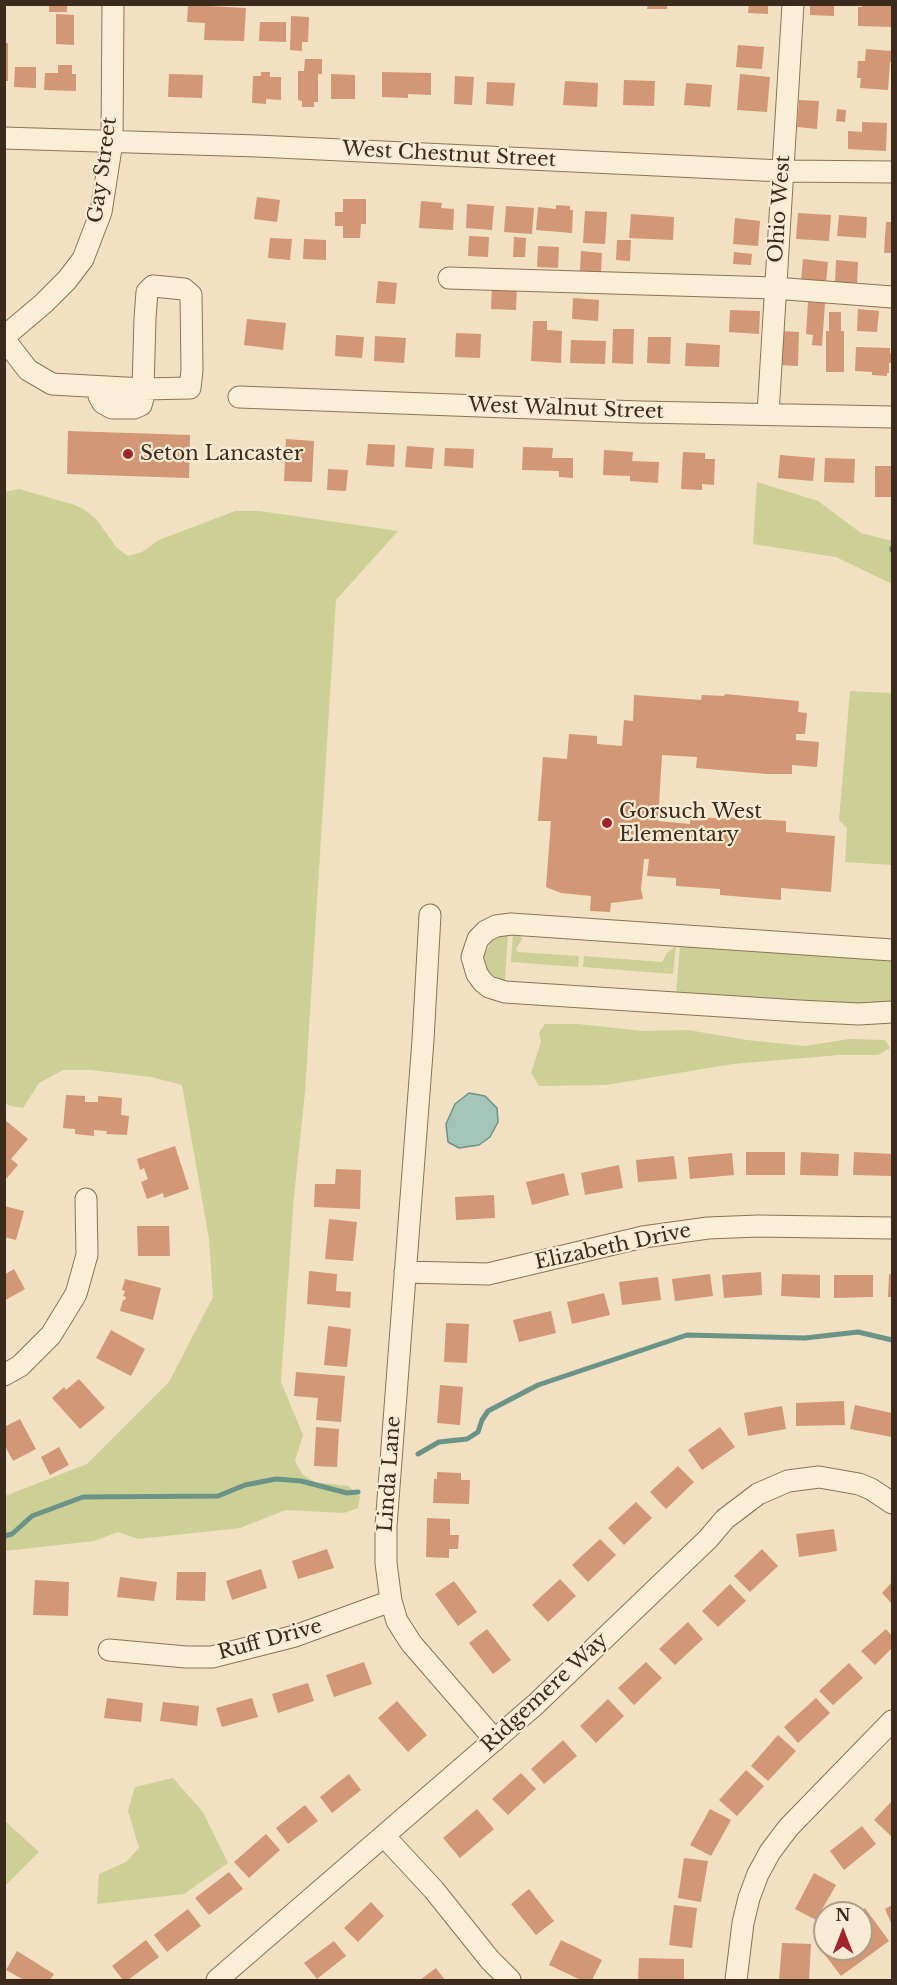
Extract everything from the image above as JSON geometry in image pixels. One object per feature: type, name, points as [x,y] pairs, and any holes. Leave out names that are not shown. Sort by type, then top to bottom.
[{"type":"street","name":"Gay Street","points":[[4,338],[44,303],[83,259],[101,212],[112,142],[113,4]]},
{"type":"street","name":"Ohio West","points":[[768,414],[793,4]]},
{"type":"street","name":"West Chestnut Street","points":[[4,138],[257,146],[782,171],[892,172]]},
{"type":"street","points":[[449,278],[774,288],[892,297]]},
{"type":"street","points":[[4,338],[28,370],[52,384],[143,389],[190,388],[192,370],[191,295],[184,289],[153,286],[147,292],[143,389]]},
{"type":"street","name":"West Walnut Street","points":[[239,397],[511,408],[892,417]]},
{"type":"street","name":"Linda Lane","points":[[430,915],[386,1526],[386,1563],[391,1601],[397,1621],[411,1643],[495,1740]]},
{"type":"street","points":[[892,950],[511,924],[486,931],[478,939],[472,957],[477,974],[483,982],[489,987],[505,992],[799,1011],[859,1014],[892,1012]]},
{"type":"street","points":[[4,1375],[20,1366],[51,1335],[76,1294],[87,1255],[86,1199]]},
{"type":"street","name":"Elizabeth Drive","points":[[405,1272],[488,1274],[643,1237],[708,1228],[758,1226],[892,1228]]},
{"type":"street","name":"Ridgemere Way","points":[[217,1980],[536,1704],[708,1539],[725,1519],[758,1494],[788,1481],[819,1477],[859,1484],[892,1503]]},
{"type":"street","name":"Ruff Drive","points":[[109,1650],[169,1656],[212,1657],[295,1636],[391,1601]]},
{"type":"street","points":[[736,1980],[749,1898],[770,1852],[788,1828],[892,1721]]},
{"type":"street","points":[[384,1836],[435,1890],[490,1960],[510,1980]]},
{"type":"green space","points":[[757,482],[818,501],[861,533],[892,541],[892,584],[836,557],[753,544]]},
{"type":"green space","points":[[19,489],[85,510],[96,519],[117,548],[128,556],[142,552],[159,540],[235,511],[260,511],[398,531],[336,600],[305,1092],[294,1196],[281,1382],[303,1435],[295,1461],[302,1474],[315,1482],[348,1486],[360,1496],[358,1508],[344,1513],[286,1510],[240,1528],[138,1539],[118,1532],[94,1541],[5,1551],[5,1496],[87,1464],[169,1382],[213,1297],[209,1239],[182,1085],[151,1077],[91,1070],[63,1070],[39,1083],[23,1108],[5,1103],[4,492]]},
{"type":"green space","points":[[850,691],[890,693],[892,696],[892,865],[845,862],[847,828],[839,820]]},
{"type":"green space","points":[[508,933],[505,980],[499,980],[486,968],[484,956],[492,940]]},
{"type":"green space","points":[[513,934],[521,936],[522,939],[516,949],[518,952],[579,956],[578,967],[511,962]]},
{"type":"green space","points":[[676,946],[673,974],[583,967],[584,956],[662,962],[667,953]]},
{"type":"green space","points":[[680,946],[892,961],[892,1003],[867,1006],[676,994]]},
{"type":"green space","points":[[545,1024],[578,1024],[643,1031],[688,1030],[747,1040],[805,1046],[849,1039],[885,1040],[890,1048],[878,1055],[839,1055],[733,1064],[606,1085],[539,1086],[531,1073],[541,1042],[539,1033]]},
{"type":"green space","points":[[173,1778],[203,1812],[228,1863],[184,1894],[97,1904],[99,1874],[126,1862],[139,1848],[128,1811],[135,1787]]},
{"type":"green space","points":[[5,1821],[39,1852],[7,1884],[4,1884]]},
{"type":"water","points":[[469,1093],[485,1096],[497,1108],[498,1122],[490,1137],[479,1145],[459,1148],[448,1142],[446,1124],[455,1104]]},
{"type":"building","points":[[49,4],[67,4],[67,12],[49,12]]},
{"type":"building","points":[[648,4],[667,4],[667,9],[647,9]]},
{"type":"building","points":[[749,4],[768,4],[768,14],[748,13]]},
{"type":"building","points":[[810,4],[834,4],[834,16],[810,15]]},
{"type":"building","points":[[863,4],[892,4],[892,27],[858,26],[858,7],[862,7]]},
{"type":"building","points":[[188,5],[246,8],[244,41],[204,40],[205,23],[187,22]]},
{"type":"building","points":[[56,14],[74,15],[74,45],[56,44]]},
{"type":"building","points":[[291,16],[309,17],[308,42],[302,42],[302,51],[290,50]]},
{"type":"building","points":[[260,22],[286,22],[286,42],[259,41]]},
{"type":"building","points":[[4,43],[8,43],[8,81],[4,81]]},
{"type":"building","points":[[738,45],[764,47],[762,69],[736,67]]},
{"type":"building","points":[[866,49],[892,51],[888,90],[860,88],[861,78],[857,78],[858,61],[865,61]]},
{"type":"building","points":[[305,59],[322,59],[322,74],[318,74],[318,102],[314,102],[314,107],[302,107],[302,101],[298,100],[298,71],[304,71]]},
{"type":"building","points":[[58,65],[72,65],[72,74],[76,74],[76,91],[44,90],[45,73],[58,73]]},
{"type":"building","points":[[15,67],[36,67],[36,88],[14,87]]},
{"type":"building","points":[[261,72],[270,72],[270,77],[281,77],[281,100],[266,99],[266,104],[252,103],[253,76],[261,76]]},
{"type":"building","points":[[382,72],[431,73],[431,95],[408,94],[408,98],[382,97]]},
{"type":"building","points":[[169,74],[203,75],[202,98],[168,97]]},
{"type":"building","points":[[331,74],[355,75],[355,99],[331,99]]},
{"type":"building","points":[[740,74],[770,77],[767,112],[737,110]]},
{"type":"building","points":[[455,76],[474,77],[472,105],[454,104]]},
{"type":"building","points":[[624,80],[655,81],[654,106],[623,105]]},
{"type":"building","points":[[565,81],[598,83],[597,107],[563,105]]},
{"type":"building","points":[[487,82],[515,83],[513,106],[486,104]]},
{"type":"building","points":[[686,83],[712,85],[710,107],[684,105]]},
{"type":"building","points":[[799,100],[819,101],[817,129],[797,127]]},
{"type":"building","points":[[837,109],[846,110],[845,122],[836,121]]},
{"type":"building","points":[[862,122],[887,123],[886,151],[848,149],[848,131],[862,132]]},
{"type":"building","points":[[257,197],[280,200],[277,222],[254,219]]},
{"type":"building","points":[[343,199],[366,199],[366,224],[361,224],[360,238],[343,238],[343,226],[335,226],[335,212],[343,212]]},
{"type":"building","points":[[421,201],[442,203],[441,208],[454,209],[453,230],[419,228]]},
{"type":"building","points":[[467,204],[494,206],[492,230],[466,228]]},
{"type":"building","points":[[556,205],[570,206],[570,210],[573,210],[572,233],[536,230],[538,207],[556,209]]},
{"type":"building","points":[[506,206],[534,208],[532,234],[504,232]]},
{"type":"building","points":[[585,211],[607,212],[605,244],[583,243]]},
{"type":"building","points":[[798,213],[831,215],[829,241],[796,239]]},
{"type":"building","points":[[631,214],[674,217],[673,240],[629,238]]},
{"type":"building","points":[[839,215],[867,217],[866,238],[837,236]]},
{"type":"building","points":[[735,218],[760,221],[758,246],[733,244]]},
{"type":"building","points":[[886,222],[892,222],[892,253],[884,253]]},
{"type":"building","points":[[469,236],[489,237],[488,257],[468,256]]},
{"type":"building","points":[[514,237],[526,238],[525,257],[513,257]]},
{"type":"building","points":[[270,238],[292,239],[290,260],[268,258]]},
{"type":"building","points":[[304,239],[326,240],[326,260],[303,259]]},
{"type":"building","points":[[617,240],[631,240],[630,261],[616,260]]},
{"type":"building","points":[[538,246],[559,247],[558,268],[537,267]]},
{"type":"building","points":[[581,251],[602,253],[601,272],[580,271]]},
{"type":"building","points":[[734,252],[752,254],[751,265],[733,264]]},
{"type":"building","points":[[803,259],[828,262],[826,283],[801,281]]},
{"type":"building","points":[[836,260],[858,262],[857,285],[835,284]]},
{"type":"building","points":[[378,281],[397,283],[395,304],[376,303]]},
{"type":"building","points":[[492,285],[517,286],[516,310],[491,309]]},
{"type":"building","points":[[573,298],[599,300],[598,321],[572,319]]},
{"type":"building","points":[[808,302],[825,303],[822,346],[812,345],[813,335],[806,334]]},
{"type":"building","points":[[858,309],[879,311],[877,332],[857,331]]},
{"type":"building","points":[[730,310],[760,311],[759,334],[729,332]]},
{"type":"building","points":[[829,312],[841,312],[841,331],[844,331],[844,372],[826,372],[826,331],[829,331]]},
{"type":"building","points":[[247,319],[286,323],[283,350],[244,345]]},
{"type":"building","points":[[533,321],[547,321],[547,330],[562,331],[561,363],[531,361]]},
{"type":"building","points":[[613,329],[634,329],[633,364],[612,363]]},
{"type":"building","points":[[780,331],[799,332],[798,366],[779,365]]},
{"type":"building","points":[[456,333],[481,334],[480,358],[455,357]]},
{"type":"building","points":[[336,335],[364,337],[362,358],[335,356]]},
{"type":"building","points":[[375,336],[406,338],[404,363],[374,361]]},
{"type":"building","points":[[648,337],[671,337],[670,364],[647,363]]},
{"type":"building","points":[[571,340],[606,341],[605,364],[570,363]]},
{"type":"building","points":[[686,343],[720,345],[719,367],[685,366]]},
{"type":"building","points":[[856,347],[890,348],[892,363],[889,363],[887,376],[855,371]]},
{"type":"building","name":"Seton Lancaster","points":[[68,431],[190,435],[189,478],[67,474]]},
{"type":"building","points":[[286,439],[314,441],[312,482],[284,481]]},
{"type":"building","points":[[368,444],[395,445],[394,467],[366,465]]},
{"type":"building","points":[[407,446],[434,448],[432,469],[405,467]]},
{"type":"building","points":[[523,447],[553,448],[552,458],[573,458],[573,478],[559,477],[559,471],[522,470]]},
{"type":"building","points":[[445,448],[474,449],[473,468],[444,466]]},
{"type":"building","points":[[604,450],[633,452],[632,461],[659,462],[658,483],[630,481],[630,476],[603,475]]},
{"type":"building","points":[[683,452],[705,453],[705,459],[715,459],[714,485],[702,484],[702,490],[681,489]]},
{"type":"building","points":[[780,455],[815,458],[813,481],[778,478]]},
{"type":"building","points":[[825,458],[855,459],[854,483],[824,482]]},
{"type":"building","points":[[875,466],[892,466],[892,497],[875,497]]},
{"type":"building","points":[[328,469],[348,470],[346,491],[327,490]]},
{"type":"building","points":[[725,694],[799,701],[798,712],[807,713],[805,734],[796,734],[796,740],[819,742],[817,767],[792,765],[792,774],[767,774],[696,768],[697,757],[662,755],[658,821],[690,824],[690,819],[700,820],[700,817],[725,819],[725,817],[786,821],[786,832],[835,836],[831,892],[781,888],[781,900],[720,895],[720,889],[676,886],[676,878],[647,876],[649,859],[644,859],[641,889],[643,899],[611,903],[610,912],[590,911],[591,896],[561,893],[546,887],[551,821],[538,821],[543,757],[567,759],[569,734],[597,736],[597,744],[622,746],[624,720],[633,721],[634,695],[701,700],[702,695],[724,696]]},
{"type":"building","points":[[66,1095],[85,1096],[85,1102],[98,1102],[98,1096],[122,1098],[121,1115],[129,1116],[127,1135],[106,1134],[107,1131],[94,1130],[94,1136],[75,1134],[75,1129],[63,1128]]},
{"type":"building","points":[[4,1119],[28,1139],[11,1159],[18,1165],[6,1179],[4,1177]]},
{"type":"building","points":[[175,1146],[189,1189],[164,1198],[163,1193],[147,1199],[141,1182],[148,1179],[144,1168],[140,1170],[137,1159]]},
{"type":"building","points":[[746,1152],[785,1152],[785,1175],[746,1175]]},
{"type":"building","points":[[801,1152],[839,1154],[838,1176],[800,1175]]},
{"type":"building","points":[[854,1152],[892,1154],[892,1176],[853,1175]]},
{"type":"building","points":[[732,1153],[734,1175],[690,1179],[688,1157]]},
{"type":"building","points":[[674,1156],[677,1179],[638,1182],[636,1160]]},
{"type":"building","points":[[619,1165],[623,1188],[585,1195],[581,1173]]},
{"type":"building","points":[[336,1169],[361,1170],[360,1209],[314,1207],[315,1184],[335,1184]]},
{"type":"building","points":[[564,1173],[569,1195],[532,1205],[526,1182]]},
{"type":"building","points":[[494,1195],[495,1218],[456,1220],[455,1197]]},
{"type":"building","points":[[4,1206],[24,1211],[16,1240],[4,1237]]},
{"type":"building","points":[[329,1219],[357,1222],[353,1261],[325,1259]]},
{"type":"building","points":[[137,1226],[169,1226],[170,1256],[138,1256]]},
{"type":"building","points":[[14,1269],[25,1289],[4,1301],[4,1275]]},
{"type":"building","points":[[309,1271],[337,1274],[336,1291],[351,1292],[350,1308],[307,1304]]},
{"type":"building","points":[[761,1272],[762,1295],[724,1298],[722,1275]]},
{"type":"building","points":[[710,1274],[713,1296],[675,1301],[672,1279]]},
{"type":"building","points":[[782,1274],[820,1275],[820,1298],[781,1296]]},
{"type":"building","points":[[889,1274],[892,1274],[892,1297],[888,1297]]},
{"type":"building","points":[[834,1275],[873,1275],[873,1297],[834,1298]]},
{"type":"building","points":[[658,1277],[661,1300],[622,1305],[619,1282]]},
{"type":"building","points":[[125,1279],[161,1288],[153,1320],[120,1311],[126,1297],[123,1296],[125,1291],[122,1290]]},
{"type":"building","points":[[604,1293],[610,1315],[572,1324],[567,1302]]},
{"type":"building","points":[[551,1311],[556,1333],[519,1342],[513,1320]]},
{"type":"building","points":[[446,1323],[469,1324],[467,1363],[444,1362]]},
{"type":"building","points":[[328,1326],[351,1329],[347,1367],[324,1365]]},
{"type":"building","points":[[111,1330],[145,1349],[131,1376],[96,1358]]},
{"type":"building","points":[[296,1372],[345,1376],[341,1422],[316,1420],[318,1398],[294,1396]]},
{"type":"building","points":[[79,1379],[105,1408],[80,1429],[52,1398],[64,1387],[66,1390]]},
{"type":"building","points":[[440,1385],[463,1387],[460,1425],[437,1423]]},
{"type":"building","points":[[844,1401],[845,1425],[796,1426],[796,1403]]},
{"type":"building","points":[[855,1405],[892,1413],[892,1437],[850,1429]]},
{"type":"building","points":[[782,1406],[786,1429],[748,1436],[744,1413]]},
{"type":"building","points":[[20,1419],[36,1449],[13,1461],[4,1444],[4,1427]]},
{"type":"building","points":[[316,1427],[339,1429],[337,1467],[314,1466]]},
{"type":"building","points":[[720,1427],[735,1447],[702,1470],[688,1450]]},
{"type":"building","points":[[59,1447],[69,1465],[50,1475],[41,1457]]},
{"type":"building","points":[[678,1466],[694,1482],[666,1509],[650,1492]]},
{"type":"building","points":[[437,1472],[461,1473],[461,1480],[470,1480],[469,1504],[433,1503],[434,1479],[437,1479]]},
{"type":"building","points":[[636,1502],[652,1518],[624,1545],[608,1528]]},
{"type":"building","points":[[427,1518],[450,1519],[450,1535],[459,1535],[458,1549],[449,1549],[449,1558],[426,1557]]},
{"type":"building","points":[[834,1529],[837,1551],[799,1557],[796,1534]]},
{"type":"building","points":[[600,1539],[616,1555],[588,1582],[572,1565]]},
{"type":"building","points":[[327,1549],[334,1568],[298,1579],[292,1561]]},
{"type":"building","points":[[762,1549],[778,1566],[750,1592],[734,1576]]},
{"type":"building","points":[[261,1569],[267,1588],[232,1600],[226,1581]]},
{"type":"building","points":[[177,1572],[206,1572],[205,1601],[176,1600]]},
{"type":"building","points":[[120,1577],[157,1582],[154,1601],[117,1597]]},
{"type":"building","points":[[560,1579],[576,1596],[548,1622],[532,1605]]},
{"type":"building","points":[[35,1580],[69,1582],[68,1616],[33,1615]]},
{"type":"building","points":[[454,1581],[477,1612],[458,1626],[435,1594]]},
{"type":"building","points":[[892,1582],[892,1604],[882,1593]]},
{"type":"building","points":[[730,1584],[746,1601],[718,1627],[702,1611]]},
{"type":"building","points":[[688,1622],[703,1639],[675,1665],[659,1649]]},
{"type":"building","points":[[487,1629],[511,1660],[493,1674],[469,1643]]},
{"type":"building","points":[[886,1629],[892,1636],[892,1648],[875,1665],[861,1651]]},
{"type":"building","points":[[364,1662],[372,1684],[334,1697],[326,1675]]},
{"type":"building","points":[[646,1662],[662,1678],[634,1705],[618,1688]]},
{"type":"building","points":[[849,1663],[863,1678],[833,1705],[819,1691]]},
{"type":"building","points":[[308,1683],[314,1701],[278,1713],[272,1694]]},
{"type":"building","points":[[107,1698],[143,1703],[141,1722],[104,1718]]},
{"type":"building","points":[[252,1698],[258,1717],[222,1727],[216,1708]]},
{"type":"building","points":[[816,1698],[830,1713],[798,1743],[784,1727]]},
{"type":"building","points":[[608,1699],[624,1716],[596,1743],[580,1726]]},
{"type":"building","points":[[397,1701],[427,1735],[408,1752],[378,1718]]},
{"type":"building","points":[[163,1702],[199,1706],[197,1726],[160,1721]]},
{"type":"building","points":[[778,1735],[796,1751],[768,1781],[751,1766]]},
{"type":"building","points":[[563,1740],[577,1756],[544,1784],[531,1769]]},
{"type":"building","points":[[746,1770],[764,1786],[737,1816],[719,1800]]},
{"type":"building","points":[[521,1773],[536,1789],[508,1815],[492,1799]]},
{"type":"building","points":[[349,1774],[361,1790],[332,1813],[320,1797]]},
{"type":"building","points":[[892,1801],[892,1835],[891,1836],[874,1820]]},
{"type":"building","points":[[305,1805],[318,1821],[288,1844],[276,1828]]},
{"type":"building","points":[[477,1809],[494,1829],[460,1858],[443,1838]]},
{"type":"building","points":[[710,1809],[731,1820],[711,1856],[690,1845]]},
{"type":"building","points":[[862,1826],[876,1844],[844,1870],[830,1851]]},
{"type":"building","points":[[266,1834],[280,1850],[249,1878],[234,1862]]},
{"type":"building","points":[[684,1858],[708,1861],[701,1902],[678,1898]]},
{"type":"building","points":[[229,1872],[243,1889],[209,1915],[195,1898]]},
{"type":"building","points":[[814,1873],[836,1885],[827,1901],[813,1901],[813,1918],[795,1909]]},
{"type":"building","points":[[529,1889],[554,1921],[536,1935],[511,1904]]},
{"type":"building","points":[[371,1902],[384,1916],[358,1942],[344,1928]]},
{"type":"building","points":[[674,1905],[697,1908],[692,1948],[669,1945]]},
{"type":"building","points":[[892,1905],[892,1925],[885,1909]]},
{"type":"building","points":[[188,1909],[201,1926],[167,1952],[154,1935]]},
{"type":"building","points":[[873,1919],[889,1941],[873,1953]]},
{"type":"building","points":[[146,1940],[159,1957],[128,1980],[123,1980],[112,1966]]},
{"type":"building","points":[[561,1940],[602,1960],[592,1980],[581,1980],[549,1965]]},
{"type":"building","points":[[334,1941],[346,1956],[317,1979],[304,1963]]},
{"type":"building","points":[[782,1943],[811,1944],[809,1980],[779,1980]]},
{"type":"building","points":[[17,1951],[54,1974],[50,1980],[24,1980],[6,1970]]},
{"type":"building","points":[[639,1958],[684,1959],[684,1980],[638,1980]]},
{"type":"building","points":[[830,1961],[862,1961],[841,1976]]},
{"type":"building","points":[[436,1968],[445,1980],[420,1980]]},
{"type":"waterway","points":[[418,1454],[439,1442],[467,1439],[478,1432],[488,1411],[538,1385],[687,1335],[805,1338],[858,1332],[892,1340]]},
{"type":"waterway","points":[[4,1536],[12,1534],[32,1516],[83,1497],[218,1496],[245,1485],[276,1479],[301,1481],[347,1493],[358,1492]]},
{"type":"place","name":"Seton Lancaster","points":[[128,454]]},
{"type":"place","name":"Gorsuch West Elementary","points":[[607,823]]}]
